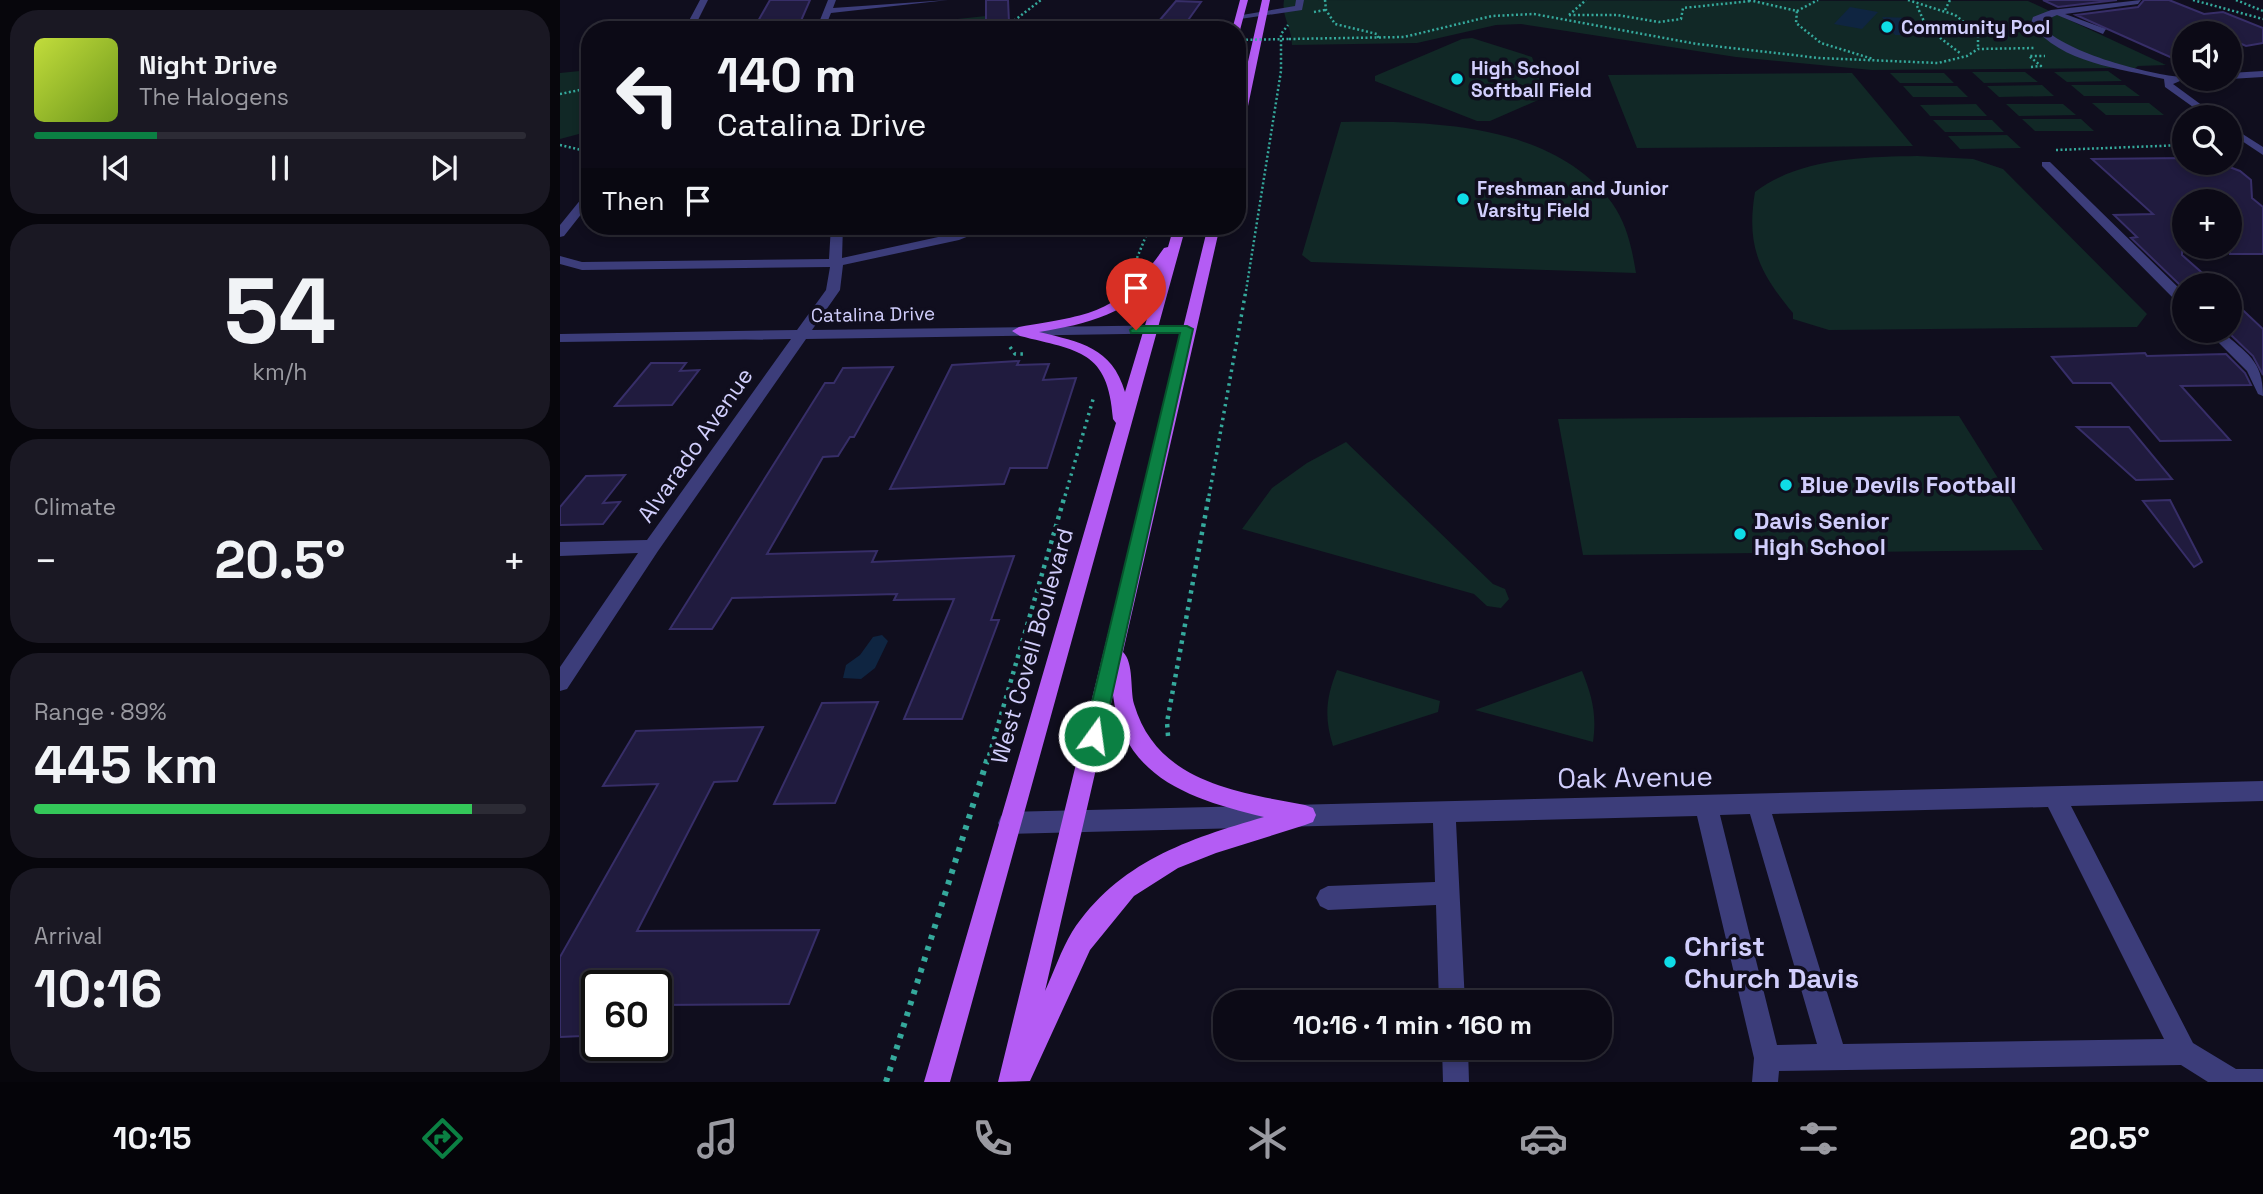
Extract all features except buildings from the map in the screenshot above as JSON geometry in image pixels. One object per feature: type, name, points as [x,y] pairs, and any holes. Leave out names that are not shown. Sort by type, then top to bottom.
[{"type":"main road","points":[[1239,21],[1244,0]]},
{"type":"main road","points":[[1246,93],[1266,0]]},
{"type":"main road","points":[[1018,331],[1087,318],[1122,304],[1149,279],[1176,235]]},
{"type":"main road","name":"West Covell Boulevard","points":[[937,1082],[1178,235]]},
{"type":"main road","points":[[1011,1082],[1118,642],[1187,329],[1212,235]]},
{"type":"main road","points":[[1018,331],[1076,345],[1100,356],[1111,371],[1121,394],[1121,437]]},
{"type":"main road","points":[[1118,642],[1121,699],[1133,732],[1160,768],[1180,782],[1208,793],[1305,815]]},
{"type":"main road","points":[[1017,1082],[1081,941],[1126,888],[1170,860],[1215,842],[1305,815]]},
{"type":"street","points":[[693,21],[704,0]]},
{"type":"street","points":[[830,4],[855,0]]},
{"type":"street","points":[[830,4],[944,0]]},
{"type":"street","points":[[1240,16],[1299,8],[1300,0]]},
{"type":"street","points":[[2138,2],[2051,13],[2036,19],[2035,23],[2037,30],[2055,43],[2172,77]]},
{"type":"street","points":[[823,21],[830,4]]},
{"type":"street","points":[[2051,13],[2104,31]]},
{"type":"street","points":[[2242,75],[2263,74]]},
{"type":"street","points":[[2176,91],[2196,105]]},
{"type":"street","points":[[2242,138],[2263,152]]},
{"type":"street","points":[[2046,164],[2172,289]]},
{"type":"street","points":[[560,233],[581,206]]},
{"type":"street","name":"Alvarado Avenue","points":[[560,683],[652,546],[833,290],[834,235]]},
{"type":"street","points":[[560,260],[582,266],[835,263],[961,235]]},
{"type":"street","name":"Catalina Drive","points":[[560,338],[1187,329]]},
{"type":"street","points":[[2226,343],[2253,369],[2263,391]]},
{"type":"street","points":[[560,548],[652,546]]},
{"type":"street","name":"Oak Avenue","points":[[1009,823],[2263,791]]},
{"type":"street","points":[[2054,796],[2184,1052],[2233,1082],[2263,1082]]},
{"type":"street","points":[[1758,804],[1834,1058]]},
{"type":"street","points":[[1706,805],[1766,1070],[1834,1058],[2184,1052]]},
{"type":"street","points":[[1444,811],[1452,990]]},
{"type":"street","points":[[1328,898],[1448,893]]},
{"type":"street","points":[[1455,1060],[1456,1082]]},
{"type":"path","points":[[1015,21],[1041,0]]},
{"type":"path","points":[[1325,0],[1325,10],[1342,29],[1377,34],[1379,39]]},
{"type":"path","points":[[1562,18],[1586,0]]},
{"type":"path","points":[[1569,15],[1616,15],[1667,22],[1681,19],[1683,8],[1749,1],[1797,11],[1818,0]]},
{"type":"path","points":[[1908,0],[1945,10],[1970,24],[1978,33],[1978,49]]},
{"type":"path","points":[[1945,10],[1950,0]]},
{"type":"path","points":[[2193,0],[2263,19]]},
{"type":"path","points":[[2236,0],[2263,10]]},
{"type":"path","points":[[1917,6],[1920,20],[1928,31],[1960,53]]},
{"type":"path","points":[[1313,13],[1325,10]]},
{"type":"path","points":[[1797,11],[1795,17],[1801,29],[1835,48],[1879,60]]},
{"type":"path","points":[[1246,40],[1379,39],[1426,34],[1510,14],[1562,18],[1697,44],[1831,58],[1946,62],[1978,49],[2037,48],[2045,56],[2029,56],[2041,66],[2031,66]]},
{"type":"path","points":[[1172,746],[1167,722],[1245,302],[1281,71],[1281,34],[1290,23]]},
{"type":"path","points":[[1831,58],[1835,48]]},
{"type":"path","points":[[560,94],[581,90]]},
{"type":"path","points":[[560,145],[581,150]]},
{"type":"path","points":[[2046,164],[2047,151],[2172,146]]},
{"type":"path","points":[[1136,261],[1146,235]]},
{"type":"path","points":[[1011,349],[1014,354],[1033,354]]},
{"type":"path","points":[[886,1082],[976,799],[1082,443],[1094,400],[1094,384]]},
{"type":"green space","points":[[1284,0],[2028,1],[2166,65],[2138,66],[2131,71],[2118,68],[1872,70],[1736,57],[1521,24],[1496,25],[1417,43],[1292,45]]},
{"type":"green space","points":[[986,16],[986,21],[938,21]]},
{"type":"green space","points":[[1030,19],[1061,21],[1012,21]]},
{"type":"green space","name":"High School Softball Field","points":[[1472,38],[1532,57],[1545,97],[1490,121],[1477,121],[1375,81],[1375,76],[1462,39]]},
{"type":"green space","points":[[581,71],[581,133],[560,139],[560,73]]},
{"type":"green space","points":[[2108,71],[2122,81],[2067,82],[2054,72]]},
{"type":"green space","points":[[1972,72],[2025,72],[2038,82],[1984,83]]},
{"type":"green space","points":[[1852,73],[1913,146],[1637,148],[1608,75]]},
{"type":"green space","points":[[1890,73],[1944,73],[1954,83],[1900,83]]},
{"type":"green space","points":[[2042,85],[2054,96],[1999,97],[1987,86]]},
{"type":"green space","points":[[2071,85],[2125,85],[2140,96],[2084,96]]},
{"type":"green space","points":[[1903,86],[1957,86],[1968,97],[1913,97]]},
{"type":"green space","points":[[2092,103],[2149,103],[2164,115],[2106,115]]},
{"type":"green space","points":[[1976,104],[1987,116],[1930,116],[1920,105]]},
{"type":"green space","points":[[2006,104],[2063,104],[2076,115],[2019,116]]},
{"type":"green space","points":[[2022,119],[2081,119],[2094,131],[2035,131]]},
{"type":"green space","points":[[1933,120],[1992,120],[2004,132],[1945,132]]},
{"type":"green space","name":"Freshman and Junior Varsity Field","points":[[1341,122],[1451,126],[1524,142],[1557,156],[1587,177],[1612,203],[1625,228],[1636,273],[1311,262],[1302,255]]},
{"type":"green space","points":[[2007,135],[2021,148],[1960,149],[1948,136]]},
{"type":"green space","points":[[1917,156],[1973,159],[2003,169],[2147,314],[2137,327],[1829,330],[1793,319],[1793,313],[1771,284],[1758,257],[1752,228],[1755,192],[1791,172],[1812,166],[1854,159]]},
{"type":"green space","name":"Blue Devils Football","points":[[1959,416],[2043,550],[1583,555],[1558,419]]},
{"type":"green space","points":[[1346,442],[1493,584],[1505,589],[1509,599],[1501,608],[1487,606],[1474,594],[1242,529],[1272,488],[1307,463]]},
{"type":"green space","points":[[1337,670],[1440,701],[1438,712],[1333,746],[1328,726],[1328,708],[1330,690]]},
{"type":"green space","points":[[1582,671],[1593,705],[1593,742],[1475,710]]},
{"type":"water","points":[[1850,7],[1878,12],[1862,29],[1834,24]]},
{"type":"water","points":[[1882,17],[1910,18],[1925,35],[1895,35]]},
{"type":"water","points":[[882,635],[888,641],[875,668],[861,679],[843,678],[846,665],[860,655],[873,637]]},
{"type":"place","name":"Community Pool","points":[[1887,27]]},
{"type":"place","name":"High School Softball Field","points":[[1457,79]]},
{"type":"place","name":"Freshman and Junior Varsity Field","points":[[1463,199]]},
{"type":"place","name":"Blue Devils Football","points":[[1786,485]]},
{"type":"place","name":"Davis Senior High School","points":[[1740,534]]},
{"type":"place","name":"Christ Church Davis","points":[[1670,962]]},
{"type":"route","points":[[1094,736],[1118,642],[1187,329],[1136,330]]}]
